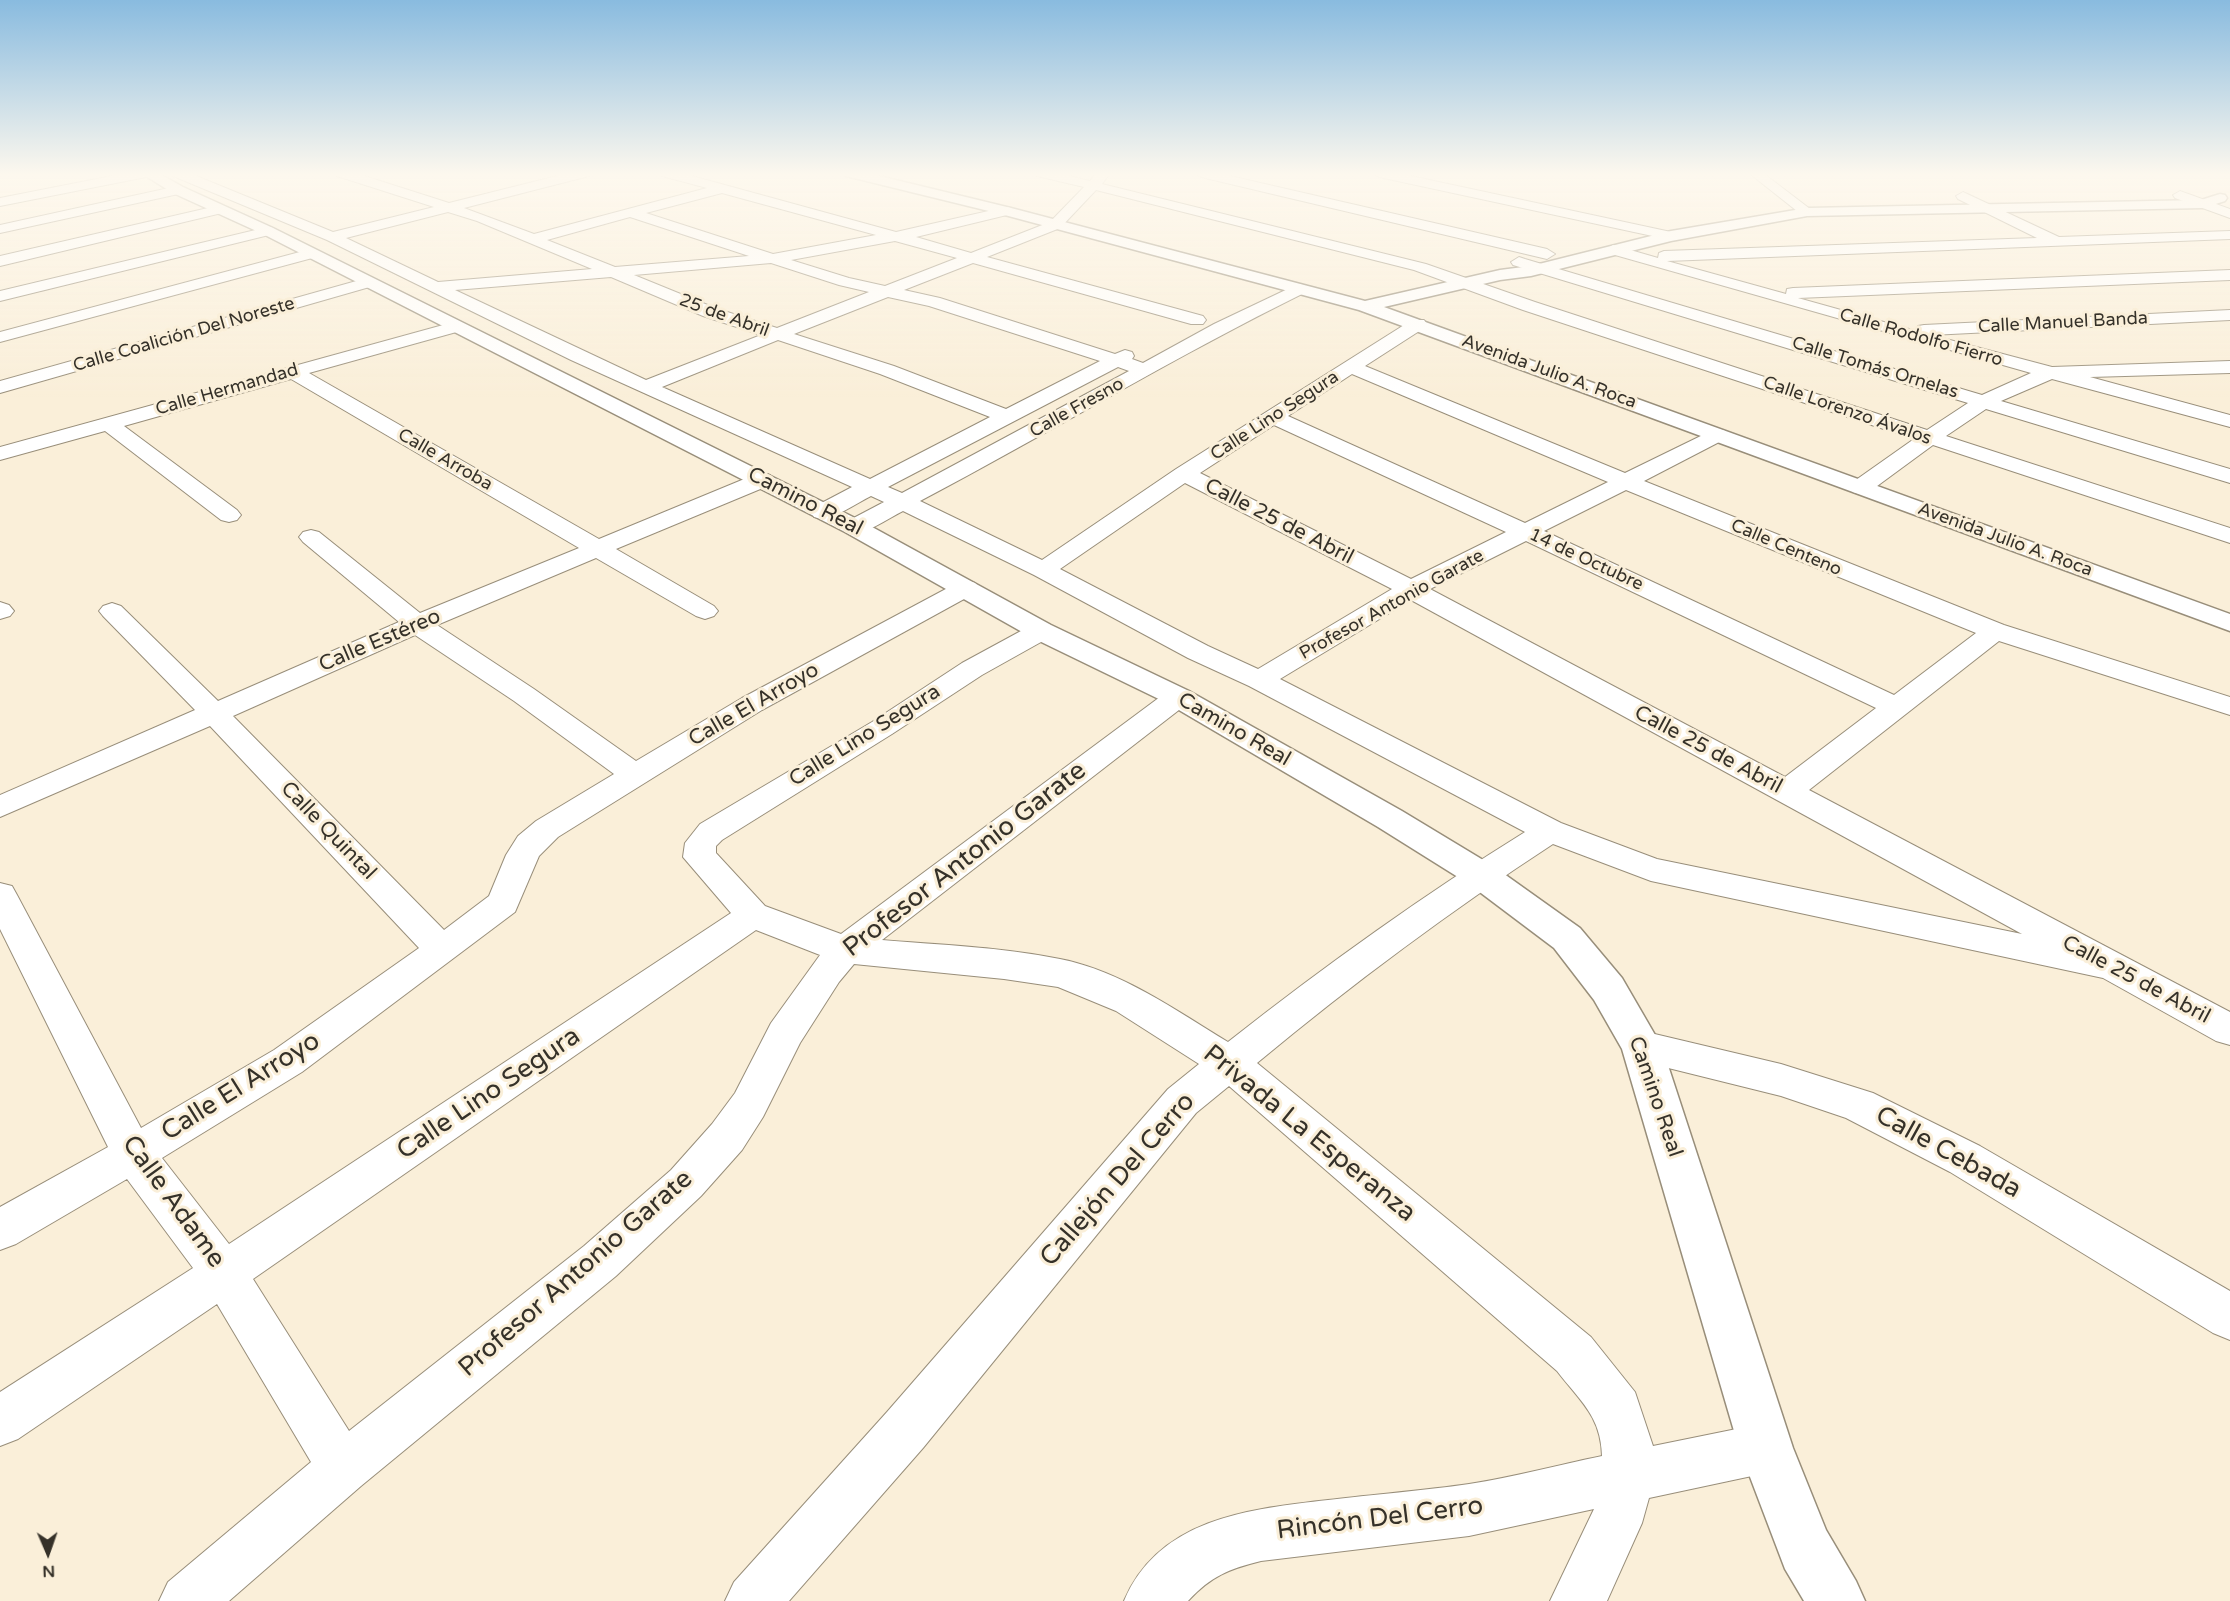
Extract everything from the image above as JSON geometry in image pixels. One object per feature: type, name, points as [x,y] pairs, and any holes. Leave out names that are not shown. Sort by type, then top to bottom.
[{"type":"street","points":[[0,261],[56,248]]},
{"type":"street","points":[[0,296],[199,248]]},
{"type":"street","points":[[0,337],[316,248]]},
{"type":"street","name":"Camino Real","points":[[324,248],[376,287],[855,527],[1041,631],[1178,698],[1390,819],[1481,875],[1567,938],[1608,990],[1642,1047],[1766,1448],[1804,1549],[1836,1601]]},
{"type":"street","name":"Camino Real","points":[[327,248],[437,286],[540,339],[903,501],[1043,570],[1198,652],[1259,680],[1550,831],[1651,869],[2109,966]]},
{"type":"street","name":"25 de Abril","points":[[554,248],[709,312],[887,370],[1007,417]]},
{"type":"street","points":[[734,248],[883,292],[934,302],[1146,370]]},
{"type":"street","name":"Calle Coalición Del Noreste","points":[[0,387],[376,287],[437,286],[768,259],[832,248]]},
{"type":"street","points":[[942,248],[1197,320]]},
{"type":"street","points":[[647,386],[999,248]]},
{"type":"street","name":"Avenida Julio A. Roca","points":[[1142,248],[1365,306],[1418,324],[2230,623]]},
{"type":"street","name":"Calle Lorenzo Ávalos","points":[[1343,248],[1420,267],[1931,439],[2230,536]]},
{"type":"street","points":[[1494,248],[1546,261],[1622,248]]},
{"type":"street","points":[[1365,306],[1500,274],[1583,248]]},
{"type":"street","points":[[1634,256],[1885,248]]},
{"type":"street","points":[[2071,248],[2089,256]]},
{"type":"street","name":"Calle Rodolfo Fierro","points":[[1613,250],[2050,374],[2230,421]]},
{"type":"street","name":"Calle Tomás Ornelas","points":[[1519,262],[1546,261],[2230,476]]},
{"type":"street","points":[[1500,274],[1504,269],[1519,262]]},
{"type":"street","points":[[2109,265],[2170,292]]},
{"type":"street","points":[[1765,294],[2230,275]]},
{"type":"street","points":[[1249,292],[1270,281]]},
{"type":"street","name":"Calle Fresno","points":[[855,527],[1220,328],[1300,289]]},
{"type":"street","points":[[2189,301],[2226,317]]},
{"type":"street","points":[[1167,335],[1228,303]]},
{"type":"street","name":"Calle Manuel Banda","points":[[1896,331],[2226,317]]},
{"type":"street","name":"Calle Lino Segura","points":[[1043,570],[1185,474],[1418,324]]},
{"type":"street","name":"Calle Hermandad","points":[[0,454],[454,327]]},
{"type":"street","name":"Calle Fresno","points":[[822,512],[1146,345]]},
{"type":"street","name":"Calle Centeno","points":[[1351,367],[1800,554],[1995,631],[2230,706]]},
{"type":"street","points":[[1861,487],[1986,401],[2031,378],[2050,374],[2230,367]]},
{"type":"street","name":"Calle Arroba","points":[[291,371],[705,611]]},
{"type":"street","name":"14 de Octubre","points":[[1273,417],[1526,532],[1896,706]]},
{"type":"street","points":[[109,424],[229,515]]},
{"type":"street","name":"Profesor Antonio Garate","points":[[1259,680],[1411,589],[1718,435]]},
{"type":"street","name":"Calle 25 de Abril","points":[[1185,474],[1411,589],[2230,1030]]},
{"type":"street","name":"Calle Estéreo","points":[[0,807],[417,624],[762,480]]},
{"type":"street","points":[[311,537],[417,624],[524,695],[634,774]]},
{"type":"street","name":"Calle El Arroyo","points":[[0,1230],[133,1154],[288,1060],[442,950],[503,903],[523,855],[530,844],[547,829],[752,704],[966,588]]},
{"type":"street","name":"Calle Quintal","points":[[112,611],[214,713],[442,950]]},
{"type":"street","name":"Calle Lino Segura","points":[[698,850],[702,841],[711,832],[882,728],[972,669],[1041,631]]},
{"type":"street","points":[[1786,792],[1995,631]]},
{"type":"street","name":"Profesor Antonio Garate","points":[[187,1601],[343,1468],[600,1261],[686,1183],[727,1137],[749,1105],[785,1034],[820,981],[845,950],[1178,698]]},
{"type":"street","name":"Callejón Del Cerro","points":[[753,1601],[905,1430],[1182,1101],[1295,1010],[1481,875],[1550,831]]},
{"type":"street","name":"Privada La Esperanza","points":[[698,850],[700,857],[753,915],[845,950],[1004,965],[1061,973],[1098,986],[1129,1001],[1228,1062],[1574,1354],[1618,1409],[1627,1439],[1629,1476]]},
{"type":"street","name":"Calle Adame","points":[[0,895],[133,1154],[224,1273],[343,1468]]},
{"type":"street","name":"Calle Lino Segura","points":[[0,1421],[224,1273],[753,915]]},
{"type":"street","name":"Calle Cebada","points":[[1642,1047],[1781,1080],[1859,1104],[1965,1159],[2230,1317]]},
{"type":"street","points":[[1578,1601],[1616,1522],[1629,1476],[1766,1448]]},
{"type":"street","name":"Rincón Del Cerro","points":[[1152,1601],[1185,1564],[1222,1544],[1261,1534],[1469,1510],[1629,1476]]}]
